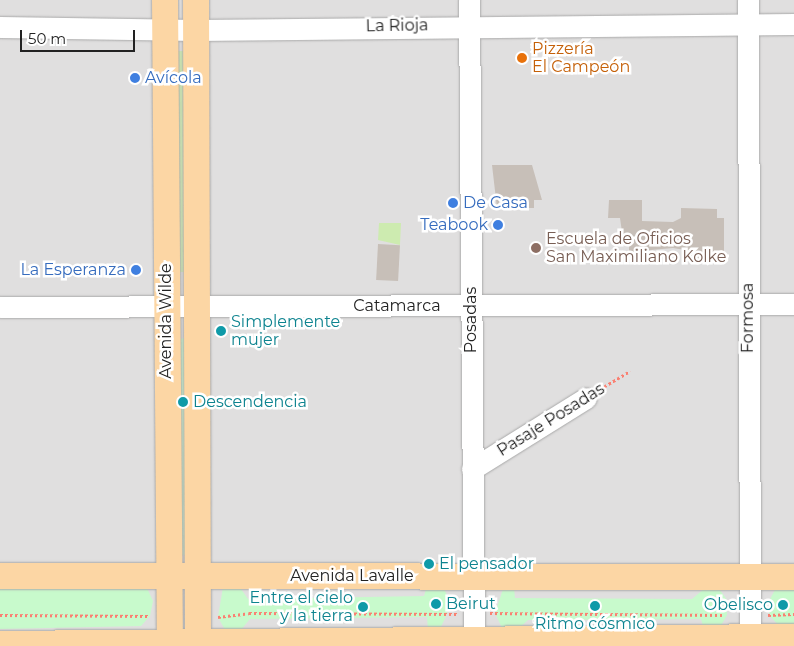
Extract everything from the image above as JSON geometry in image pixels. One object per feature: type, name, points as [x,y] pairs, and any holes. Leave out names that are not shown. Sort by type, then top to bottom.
[{"type":"main road","name":"Avenida Wilde","points":[[165,0],[170,636]]},
{"type":"main road","name":"Avenida Wilde","points":[[196,0],[194,307],[200,578],[199,635]]},
{"type":"main road","name":"Avenida Lavalle","points":[[0,576],[200,578],[473,576],[794,577]]},
{"type":"main road","points":[[0,644],[46,645],[199,635],[369,643],[474,640],[751,626],[794,637]]},
{"type":"street","name":"Posadas","points":[[469,0],[474,640]]},
{"type":"street","name":"Formosa","points":[[748,0],[751,626]]},
{"type":"street","name":"La Rioja","points":[[0,27],[196,30],[470,25],[794,24]]},
{"type":"street","name":"Catamarca","points":[[0,307],[166,308],[794,304]]},
{"type":"street","name":"Pasaje Posadas","points":[[472,469],[586,398]]},
{"type":"path","name":"Pasaje Posadas","points":[[586,398],[630,371]]},
{"type":"path","points":[[199,635],[249,613],[474,614],[751,626],[794,614]]},
{"type":"path","points":[[0,616],[150,616],[170,636]]},
{"type":"shaded area","points":[[0,0],[794,0],[794,646],[0,646]]},
{"type":"green space","points":[[175,51],[184,51],[188,272],[179,272]]},
{"type":"green space","points":[[379,223],[401,223],[400,245],[378,240]]},
{"type":"green space","points":[[187,338],[190,555],[176,555],[177,339]]},
{"type":"green space","points":[[0,582],[147,588],[153,601],[150,616],[141,626],[0,629]]},
{"type":"green space","points":[[428,582],[441,583],[448,597],[447,614],[439,631],[428,630],[427,617],[250,619],[240,631],[225,630],[218,617],[223,587],[239,586],[248,599],[424,596]]},
{"type":"green space","points":[[778,584],[794,585],[794,630],[781,628],[769,615],[770,599]]},
{"type":"green space","points":[[718,587],[727,600],[727,615],[718,631],[704,630],[701,619],[528,620],[516,631],[503,630],[495,613],[503,589],[514,588],[515,598],[692,599],[705,588]]},
{"type":"building","points":[[492,165],[532,165],[542,200],[534,200],[534,208],[497,208]]},
{"type":"building","points":[[609,200],[642,200],[642,221],[673,222],[681,218],[681,208],[717,209],[717,218],[724,218],[724,252],[708,252],[708,261],[690,261],[691,251],[673,248],[629,252],[629,239],[623,239],[620,218],[608,218]]},
{"type":"building","points":[[378,244],[400,245],[398,281],[376,280]]},
{"type":"place","name":"Pizzería El Campeón","points":[[522,58]]},
{"type":"place","name":"Avícola","points":[[135,78]]},
{"type":"place","name":"De Casa","points":[[453,203]]},
{"type":"place","name":"Teabook","points":[[498,225]]},
{"type":"place","name":"Escuela de Oficios San Maximiliano Kolke","points":[[536,248]]},
{"type":"place","name":"La Esperanza","points":[[136,270]]},
{"type":"place","name":"Simplemente mujer","points":[[221,331]]},
{"type":"place","name":"Descendencia","points":[[183,402]]},
{"type":"place","name":"El pensador","points":[[429,564]]},
{"type":"place","name":"Beirut","points":[[436,604]]},
{"type":"place","name":"Obelisco","points":[[783,605]]},
{"type":"place","name":"Ritmo cósmico","points":[[595,606]]},
{"type":"place","name":"Entre el cielo y la tierra","points":[[363,607]]}]
